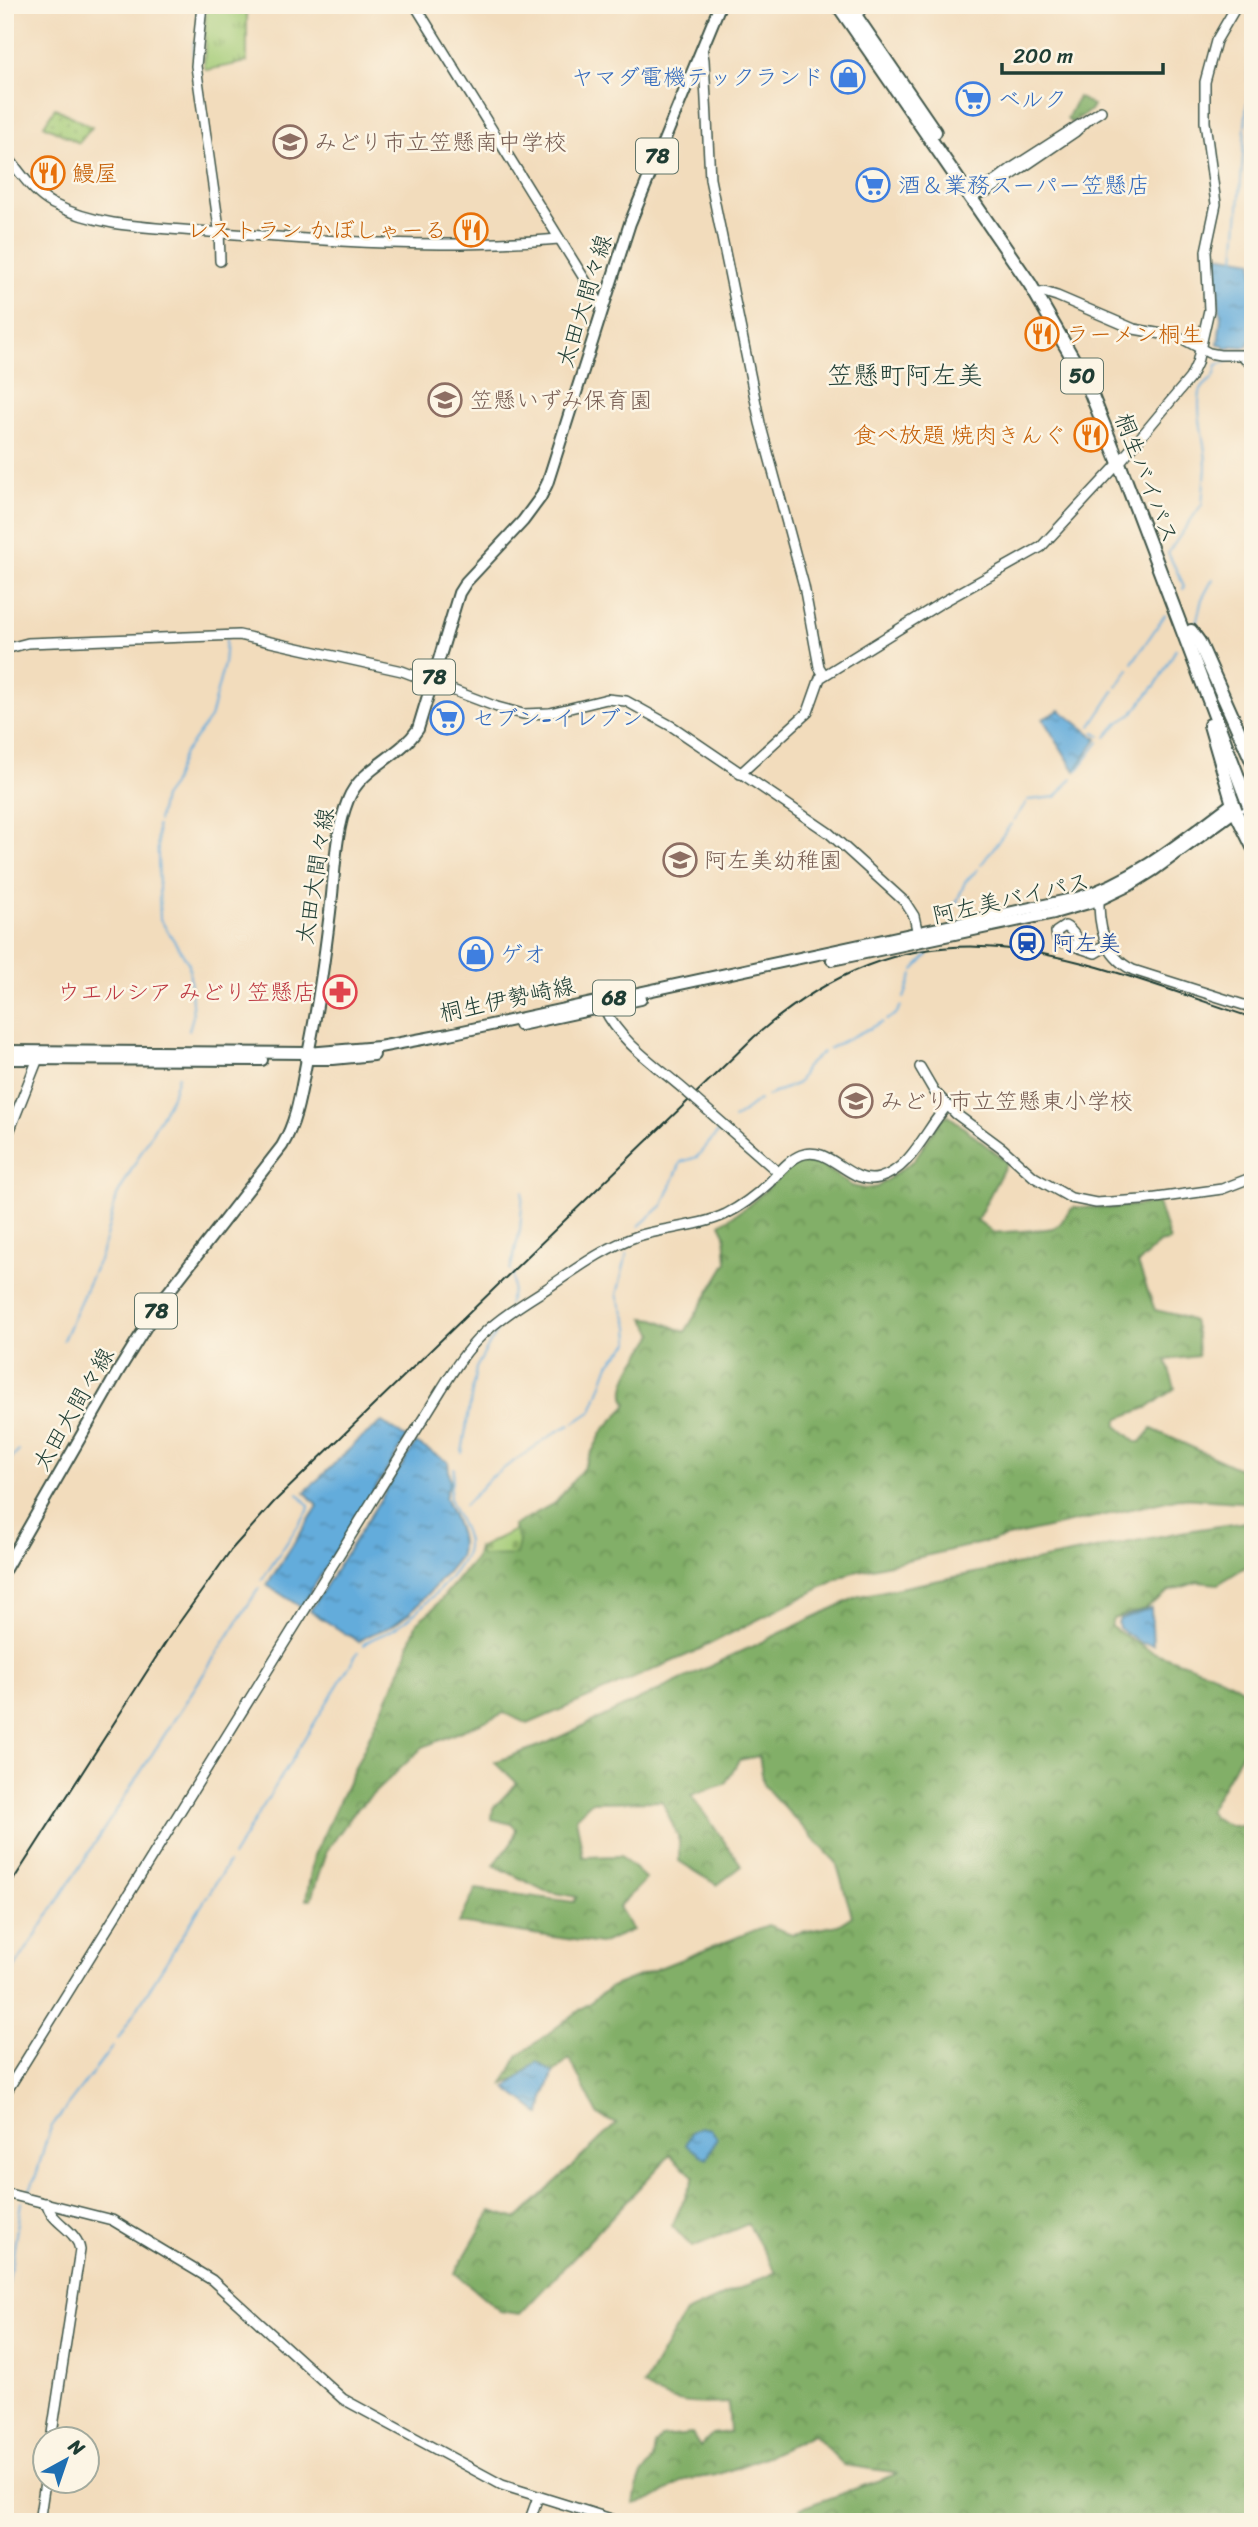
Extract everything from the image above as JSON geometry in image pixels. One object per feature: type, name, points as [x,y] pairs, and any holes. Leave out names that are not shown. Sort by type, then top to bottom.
[{"type":"highway","name":"桐生バイパス","points":[[838,5],[850,13],[975,196],[1040,293],[1092,378],[1172,600],[1250,797]]},
{"type":"highway","name":"桐生バイパス","points":[[1122,460],[1191,631],[1250,797]]},
{"type":"highway","name":"50","points":[[1172,600],[1178,630],[1203,701],[1234,807],[1253,847]]},
{"type":"highway","name":"50","points":[[1191,631],[1199,642],[1253,763]]},
{"type":"main road","name":"太田大間々線","points":[[5,1569],[163,1300],[282,1146],[296,1115],[322,972],[342,817],[348,800],[360,781],[415,734],[421,724],[459,593],[466,582],[523,522],[543,491],[572,409],[633,214],[720,5]]},
{"type":"main road","name":"阿左美バイパス","points":[[875,950],[919,937],[1054,913],[1143,878],[1250,797]]},
{"type":"main road","name":"桐生伊勢崎線","points":[[5,1051],[39,1056],[214,1062],[307,1056],[405,1043],[919,937]]},
{"type":"main road","name":"桐生伊勢崎線","points":[[307,1056],[349,1058],[381,1054],[875,950]]},
{"type":"main road","name":"桐生伊勢崎線","points":[[5,1059],[39,1056]]},
{"type":"street","points":[[202,5],[197,66],[220,234],[219,261]]},
{"type":"street","points":[[415,5],[603,309]]},
{"type":"street","points":[[850,13],[868,5]]},
{"type":"street","points":[[740,774],[808,712],[818,680],[824,675],[941,603],[1041,547],[1122,460],[1190,378],[1209,310],[1206,251],[1216,204],[1204,93],[1216,41],[1237,5]]},
{"type":"street","points":[[702,48],[710,179],[760,423],[804,586],[820,667],[824,675]]},
{"type":"street","points":[[975,196],[1012,168],[1101,111]]},
{"type":"street","points":[[5,154],[44,199],[66,209],[120,225],[220,234],[333,239],[366,244],[559,239]]},
{"type":"street","points":[[1040,293],[1134,329],[1179,337],[1216,355],[1242,355],[1253,367]]},
{"type":"street","points":[[5,649],[28,643],[239,635],[381,666],[523,715],[550,713],[607,699],[622,700],[665,722],[835,838],[905,902],[914,916],[919,937]]},
{"type":"street","points":[[1099,895],[1102,933],[1107,946],[1117,959],[1133,970],[1253,1008]]},
{"type":"street","points":[[1065,926],[1071,929],[1080,944],[1093,949],[1107,946],[1094,953],[1060,942],[1056,932],[1065,926]]},
{"type":"street","points":[[604,1007],[630,1042],[779,1173]]},
{"type":"street","points":[[5,1142],[39,1056]]},
{"type":"street","points":[[920,1067],[934,1091],[947,1106],[1002,1147],[1040,1181],[1065,1196],[1083,1202],[1142,1200],[1222,1189],[1253,1177]]},
{"type":"street","points":[[5,2094],[470,1348],[504,1317],[597,1255],[642,1235],[692,1226],[722,1215],[753,1196],[796,1157],[812,1153],[827,1158],[860,1177],[880,1178],[906,1159],[947,1106]]},
{"type":"street","points":[[5,2193],[120,2224],[212,2280],[343,2399],[481,2475],[538,2497],[621,2522]]},
{"type":"street","points":[[47,2203],[50,2212],[76,2237],[80,2250],[53,2426]]},
{"type":"street","points":[[39,2522],[43,2496]]},
{"type":"street","points":[[528,2522],[538,2497]]},
{"type":"green space","points":[[206,5],[247,5],[247,62],[207,70],[204,67]]},
{"type":"green space","points":[[1078,97],[1093,106],[1071,123],[1067,119]]},
{"type":"green space","points":[[55,108],[92,127],[79,143],[44,125]]},
{"type":"green space","points":[[948,1115],[1007,1162],[977,1220],[994,1233],[1056,1227],[1075,1207],[1111,1208],[1158,1203],[1170,1241],[1159,1243],[1138,1264],[1155,1310],[1193,1321],[1198,1356],[1166,1360],[1175,1388],[1149,1407],[1119,1418],[1116,1425],[1136,1442],[1141,1442],[1152,1429],[1244,1471],[1253,1491],[1253,1503],[1180,1498],[850,1573],[694,1652],[528,1724],[504,1713],[423,1747],[355,1811],[326,1852],[311,1899],[306,1899],[314,1855],[401,1669],[417,1622],[433,1609],[475,1559],[478,1548],[482,1556],[519,1541],[513,1526],[556,1502],[584,1467],[604,1429],[625,1408],[627,1403],[624,1387],[627,1378],[654,1334],[644,1318],[655,1319],[685,1332],[727,1262],[725,1234],[720,1224],[749,1205],[793,1165],[804,1161],[820,1164],[852,1186],[864,1189],[877,1187],[914,1160],[942,1118]]},
{"type":"green space","points":[[1253,1521],[1253,1559],[1250,1564],[1218,1584],[1198,1582],[1170,1591],[1144,1609],[1113,1619],[1110,1626],[1147,1649],[1227,1680],[1249,1695],[1249,1741],[1208,1812],[1218,1820],[1236,1826],[1242,1826],[1253,1819],[1253,2522],[790,2522],[801,2508],[899,2473],[844,2465],[813,2434],[770,2455],[717,2475],[685,2480],[651,2500],[634,2504],[637,2487],[653,2460],[655,2445],[661,2437],[692,2434],[700,2447],[712,2434],[730,2432],[728,2403],[704,2404],[674,2400],[643,2386],[685,2313],[776,2272],[748,2224],[692,2247],[672,2226],[694,2177],[670,2155],[520,2314],[500,2311],[455,2273],[491,2211],[517,2219],[616,2124],[598,2115],[569,2058],[553,2073],[537,2062],[516,2079],[503,2084],[518,2056],[611,1987],[768,1925],[792,1934],[838,1925],[852,1916],[836,1862],[764,1786],[759,1756],[739,1760],[725,1784],[691,1795],[742,1866],[717,1885],[679,1861],[679,1839],[662,1801],[591,1802],[576,1817],[583,1857],[621,1856],[646,1879],[619,1907],[633,1930],[600,1944],[459,1923],[476,1889],[574,1902],[577,1897],[545,1891],[494,1865],[510,1846],[516,1829],[511,1824],[492,1819],[493,1808],[517,1783],[495,1762],[547,1743],[859,1596],[1186,1531]]},
{"type":"green space","points":[[515,1530],[519,1541],[516,1555],[481,1556],[478,1548]]},
{"type":"water","points":[[1218,255],[1253,261],[1253,336],[1247,347],[1225,348],[1224,345],[1218,344],[1221,318],[1214,257]]},
{"type":"water","points":[[1060,710],[1097,739],[1075,771],[1043,719]]},
{"type":"water","points":[[382,1422],[407,1438],[301,1607],[267,1585],[318,1506],[305,1492],[360,1439]]},
{"type":"water","points":[[416,1443],[448,1462],[450,1482],[445,1497],[461,1542],[459,1557],[410,1612],[393,1625],[359,1642],[310,1611]]},
{"type":"water","points":[[1151,1608],[1153,1645],[1141,1643],[1119,1628],[1120,1619]]},
{"type":"water","points":[[537,2062],[553,2073],[541,2115],[506,2088]]},
{"type":"water","points":[[701,2127],[711,2129],[717,2138],[707,2159],[686,2145],[692,2132]]},
{"type":"waterway","points":[[1248,81],[1252,5]]},
{"type":"waterway","points":[[193,56],[194,41]]},
{"type":"waterway","points":[[1235,260],[1248,89]]},
{"type":"waterway","points":[[1205,478],[1206,457],[1199,414],[1200,393],[1214,376],[1217,365],[1230,360]]},
{"type":"waterway","points":[[1183,589],[1168,553],[1202,504],[1204,481]]},
{"type":"waterway","points":[[1196,624],[1202,599],[1213,579]]},
{"type":"waterway","points":[[1132,663],[1165,615]]},
{"type":"waterway","points":[[158,821],[163,797],[172,785],[183,755],[210,718],[224,664],[226,640]]},
{"type":"waterway","points":[[1106,737],[1118,723],[1131,715],[1157,683],[1176,649]]},
{"type":"waterway","points":[[1117,687],[1129,669]]},
{"type":"waterway","points":[[1091,726],[1114,691]]},
{"type":"waterway","points":[[1094,732],[1100,736]]},
{"type":"waterway","points":[[1077,771],[1099,742]]},
{"type":"waterway","points":[[1028,800],[1056,797],[1072,778]]},
{"type":"waterway","points":[[1014,820],[1026,803]]},
{"type":"waterway","points":[[981,865],[1011,824]]},
{"type":"waterway","points":[[157,826],[160,919],[189,964],[193,1016],[189,1030]]},
{"type":"waterway","points":[[956,904],[965,882],[978,869]]},
{"type":"waterway","points":[[951,913],[954,909]]},
{"type":"waterway","points":[[914,970],[928,955]]},
{"type":"waterway","points":[[904,998],[913,974]]},
{"type":"waterway","points":[[886,1020],[896,1014],[901,1006]]},
{"type":"waterway","points":[[828,1049],[882,1022]]},
{"type":"waterway","points":[[767,1096],[798,1083],[806,1067],[823,1052]]},
{"type":"waterway","points":[[63,1340],[101,1255],[117,1196],[172,1096],[178,1076]]},
{"type":"waterway","points":[[734,1119],[759,1100]]},
{"type":"waterway","points":[[639,1226],[663,1205],[681,1162],[697,1157],[719,1131]]},
{"type":"waterway","points":[[510,1271],[520,1230],[523,1192]]},
{"type":"waterway","points":[[574,1423],[592,1411],[609,1364],[630,1342],[629,1326],[617,1295],[627,1253]]},
{"type":"waterway","points":[[508,1305],[513,1289],[513,1274]]},
{"type":"waterway","points":[[462,1453],[476,1368],[499,1327]]},
{"type":"waterway","points":[[464,1506],[490,1478],[570,1425]]},
{"type":"waterway","points":[[5,1464],[19,1451]]},
{"type":"waterway","points":[[363,1645],[393,1630],[416,1612],[439,1590],[464,1556],[467,1541],[450,1500],[454,1468]]},
{"type":"waterway","points":[[262,1580],[308,1511],[309,1506],[298,1494]]},
{"type":"waterway","points":[[10,1975],[259,1588]]},
{"type":"waterway","points":[[232,1857],[358,1652]]},
{"type":"waterway","points":[[118,2039],[228,1863]]},
{"type":"waterway","points":[[29,2191],[52,2126],[113,2046]]},
{"type":"waterway","points":[[5,2306],[21,2202]]},
{"type":"railway","points":[[5,1893],[171,1634],[231,1550],[274,1502],[754,1037],[817,991],[878,962],[937,948],[997,948],[1057,957],[1119,973],[1253,1018]]},
{"type":"place","name":"ヤマダ電機テックランド","points":[[848,77]]},
{"type":"place","name":"ベルク","points":[[973,99]]},
{"type":"place","name":"みどり市立笠懸南中学校","points":[[290,142]]},
{"type":"place","name":"鰻屋","points":[[48,173]]},
{"type":"place","name":"酒＆業務スーパー笠懸店","points":[[873,185]]},
{"type":"place","name":"レストラン かぼしゃーる","points":[[471,230]]},
{"type":"place","name":"ラーメン桐生","points":[[1042,334]]},
{"type":"place","name":"笠懸いずみ保育園","points":[[445,400]]},
{"type":"place","name":"食べ放題 焼肉きんぐ","points":[[1091,435]]},
{"type":"place","name":"セブン-イレブン","points":[[447,718]]},
{"type":"place","name":"阿左美幼稚園","points":[[680,860]]},
{"type":"place","name":"阿左美","points":[[1027,943]]},
{"type":"place","name":"ゲオ","points":[[476,954]]},
{"type":"place","name":"ウエルシア みどり笠懸店","points":[[340,992]]},
{"type":"place","name":"みどり市立笠懸東小学校","points":[[856,1101]]},
{"type":"district","name":"笠懸町阿左美","points":[[905,375]]}]
